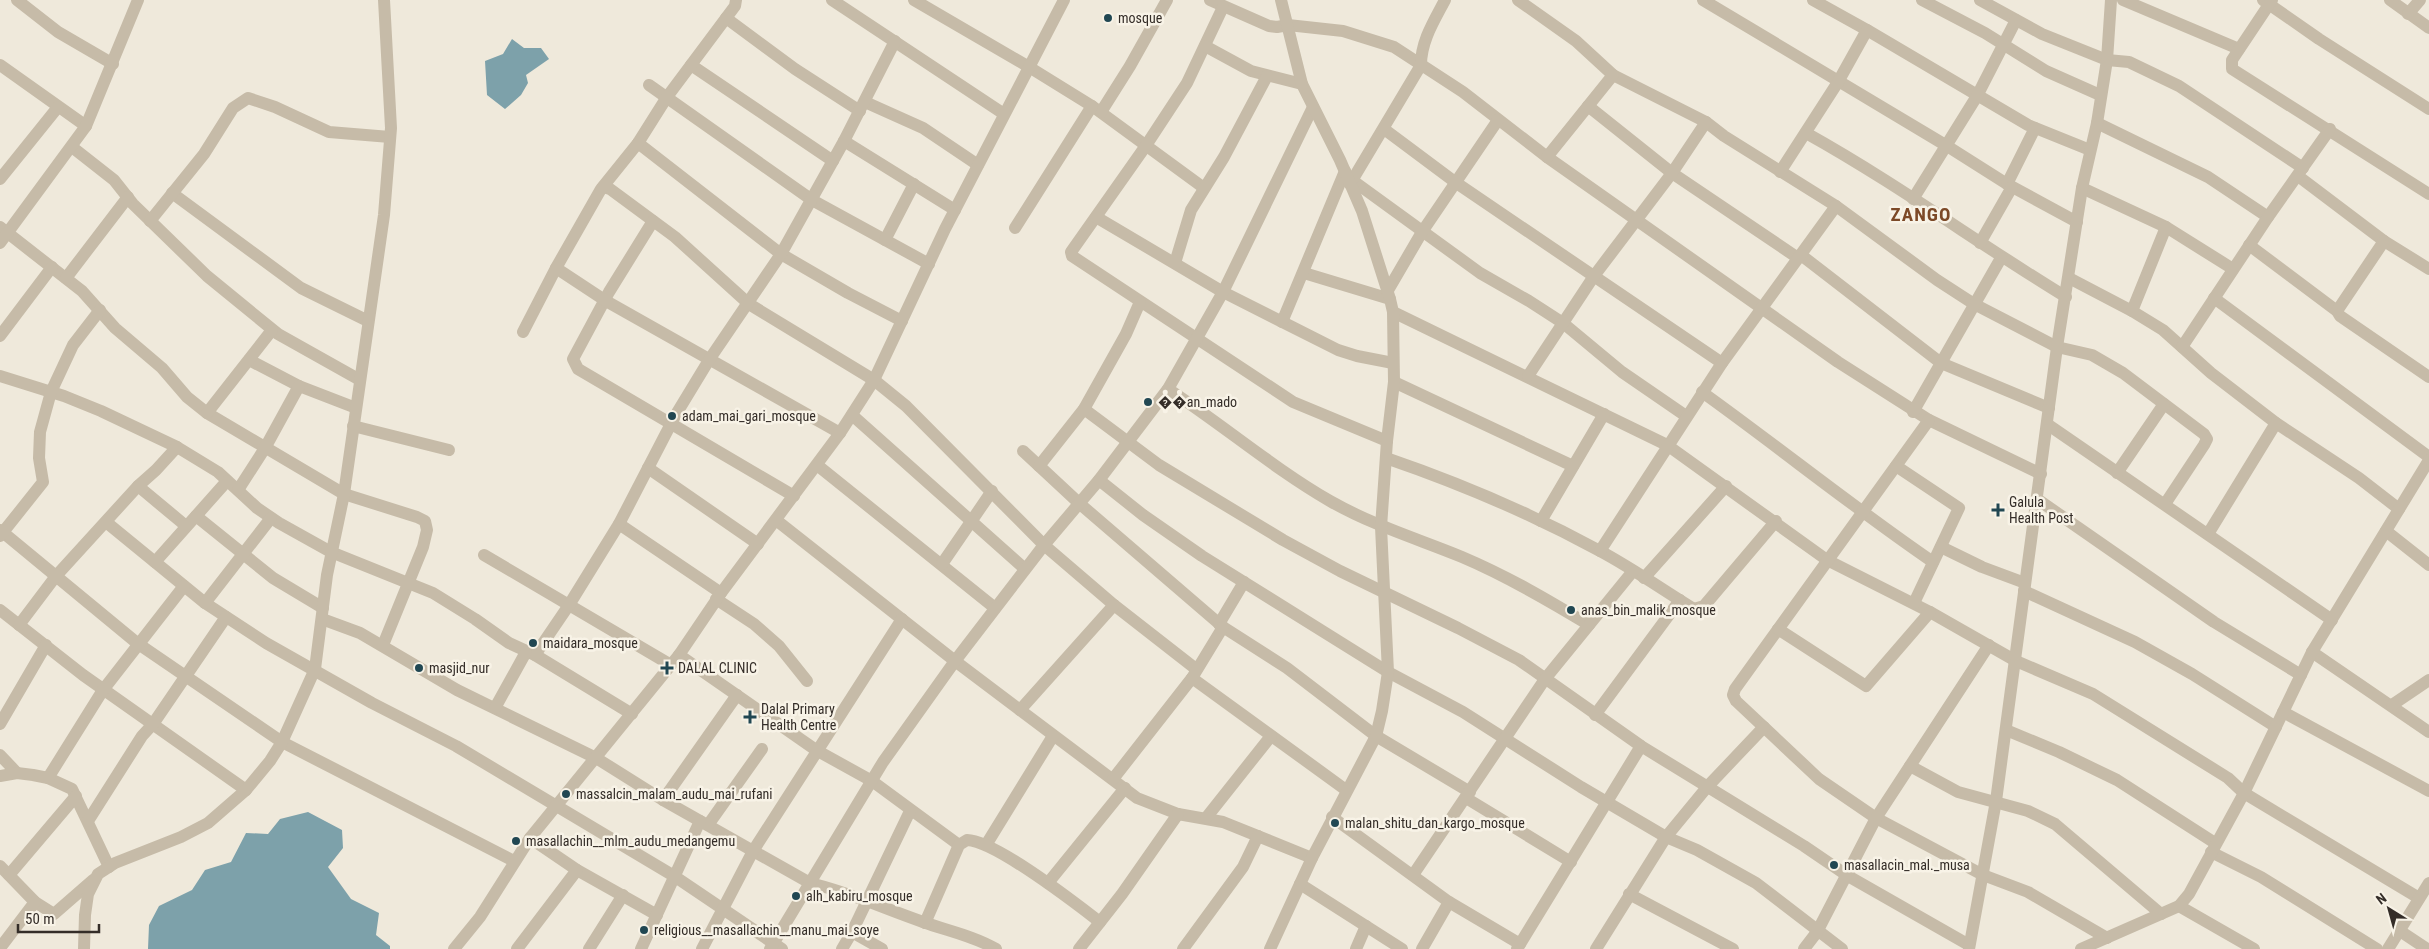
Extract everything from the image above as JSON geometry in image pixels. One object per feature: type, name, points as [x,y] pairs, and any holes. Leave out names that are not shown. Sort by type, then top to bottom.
[{"type":"street","points":[[17,0],[58,32],[113,64]]},
{"type":"street","points":[[138,0],[86,126],[72,147],[3,234],[66,278],[126,337],[162,368],[187,397],[207,413],[344,494],[418,517],[425,521],[427,530],[424,547],[383,646]]},
{"type":"street","points":[[76,796],[4,870],[35,902],[54,914],[98,874],[109,867],[181,837],[208,823],[246,790],[270,761],[282,742],[315,669],[331,552],[344,494],[384,215],[390,137],[384,0]]},
{"type":"street","points":[[523,332],[556,268],[603,186],[638,143],[667,97],[735,6],[736,0]]},
{"type":"street","points":[[832,0],[1004,114]]},
{"type":"street","points":[[914,0],[1029,67],[1096,109],[1145,147],[1204,188]]},
{"type":"street","points":[[454,949],[480,917],[530,838],[675,660],[719,596],[840,433],[874,380],[955,210],[1064,0]]},
{"type":"street","points":[[1015,228],[1096,109],[1130,66],[1167,0]]},
{"type":"street","points":[[1210,0],[1269,26],[1288,25],[1343,31],[1394,47],[1463,92],[1547,157],[1635,220],[1913,412],[2040,474]]},
{"type":"street","points":[[1270,949],[1332,817],[1376,736],[1382,712],[1388,672],[1381,527],[1387,441],[1394,382],[1390,301],[1362,212],[1349,178],[1302,84],[1294,60],[1288,25],[1281,0]]},
{"type":"street","points":[[1282,322],[1349,178],[1384,129],[1420,65],[1423,45],[1445,0]]},
{"type":"street","points":[[1518,0],[1576,41],[1613,75],[1706,122],[1780,172],[1836,206],[1937,280],[1974,304],[2057,347],[2092,355],[2123,374],[2204,434],[2207,439],[2165,504]]},
{"type":"street","points":[[1703,0],[1947,146],[2009,186],[2077,222]]},
{"type":"street","points":[[1813,0],[2035,128],[2090,150]]},
{"type":"street","points":[[1922,0],[1985,33],[2046,71],[2100,95]]},
{"type":"street","points":[[1084,409],[1159,465],[1234,511],[1340,571],[1519,660],[1641,746],[1708,786],[1848,876],[1969,947],[1996,801],[2057,347],[2082,188],[2097,123],[2107,60],[2111,0]]},
{"type":"street","points":[[2123,0],[2239,49]]},
{"type":"street","points":[[2390,0],[2429,28]]},
{"type":"street","points":[[2408,14],[2420,0]]},
{"type":"street","points":[[1985,1],[2042,34],[2107,60],[2129,62],[2179,86],[2300,172],[2384,241],[2429,269]]},
{"type":"street","points":[[2429,109],[2318,39],[2268,1],[2231,64],[2236,72],[2330,129],[2429,194]]},
{"type":"street","points":[[1223,7],[1187,83],[1145,147],[1071,252],[1072,256],[1292,402],[1387,441]]},
{"type":"street","points":[[726,18],[795,69],[862,106],[923,128],[978,165]]},
{"type":"street","points":[[1913,199],[1977,96],[2016,20]]},
{"type":"street","points":[[1780,172],[1838,82],[1867,30]]},
{"type":"street","points":[[494,708],[530,653],[569,605],[619,524],[671,422],[709,360],[782,254],[844,141],[895,41]]},
{"type":"street","points":[[1205,46],[1251,71],[1302,84]]},
{"type":"street","points":[[0,65],[86,126]]},
{"type":"street","points":[[691,65],[833,161]]},
{"type":"street","points":[[1547,157],[1613,75]]},
{"type":"street","points":[[1174,263],[1191,210],[1224,157],[1267,76]]},
{"type":"street","points":[[649,85],[812,200],[929,264]]},
{"type":"street","points":[[150,221],[204,154],[234,108],[248,98],[329,132],[390,137]]},
{"type":"street","points":[[1588,106],[1672,173],[1799,256],[1941,363],[2049,408]]},
{"type":"street","points":[[0,179],[58,107]]},
{"type":"street","points":[[106,522],[205,603],[266,643],[315,669],[372,703],[456,746],[557,806],[674,876],[775,947],[810,883],[872,781],[955,661],[1044,545],[1099,480],[1168,389],[1223,292],[1313,107]]},
{"type":"street","points":[[1390,301],[1422,232],[1498,120]]},
{"type":"street","points":[[1528,376],[1594,276],[1672,173],[1706,122]]},
{"type":"street","points":[[2097,123],[2208,177],[2268,217]]},
{"type":"street","points":[[1980,243],[2009,186],[2035,128]]},
{"type":"street","points":[[1384,129],[1455,182],[1722,363]]},
{"type":"street","points":[[2182,347],[2268,217],[2330,129]]},
{"type":"street","points":[[1806,133],[1849,157],[2001,258],[2066,297]]},
{"type":"street","points":[[844,141],[955,210]]},
{"type":"street","points":[[638,143],[782,254],[848,293],[902,321]]},
{"type":"street","points":[[72,147],[114,180],[150,221],[207,276],[272,330],[299,348],[360,380]]},
{"type":"street","points":[[1349,178],[1480,273],[1563,323],[1622,372],[1686,416]]},
{"type":"street","points":[[886,240],[914,184]]},
{"type":"street","points":[[603,186],[610,189],[675,238],[749,304],[874,380],[906,406],[1044,545],[1194,674],[1271,736],[1346,790]]},
{"type":"street","points":[[2082,188],[2166,227],[2233,269]]},
{"type":"street","points":[[172,193],[301,288],[368,322]]},
{"type":"street","points":[[66,278],[128,197]]},
{"type":"street","points":[[1600,551],[1702,392],[1836,206]]},
{"type":"street","points":[[1096,217],[1223,292],[1338,350],[1356,356],[1393,362]]},
{"type":"street","points":[[653,221],[609,292],[606,301],[573,359],[574,364],[578,369],[794,496]]},
{"type":"street","points":[[2132,311],[2166,227]]},
{"type":"street","points":[[2337,311],[2384,241]]},
{"type":"street","points":[[2249,245],[2337,311],[2340,316],[2429,377]]},
{"type":"street","points":[[1913,412],[2001,258]]},
{"type":"street","points":[[0,336],[52,267]]},
{"type":"street","points":[[556,268],[606,301],[840,433]]},
{"type":"street","points":[[1304,274],[1390,301],[1528,376],[1667,445],[1776,521],[1827,560],[1914,603],[2016,661],[2092,694],[2228,778],[2244,794],[2420,898]]},
{"type":"street","points":[[2069,278],[2132,311],[2163,330],[2211,372],[2276,422],[2399,509]]},
{"type":"street","points":[[2081,949],[2179,906],[2189,894],[2244,794],[2312,652],[2429,458],[2214,298]]},
{"type":"street","points":[[1039,466],[1084,409],[1126,334],[1140,302]]},
{"type":"street","points":[[100,310],[64,360],[51,392],[40,432],[39,458],[43,482],[1,533],[137,643],[184,677],[282,742],[514,862]]},
{"type":"street","points":[[207,413],[272,330]]},
{"type":"street","points":[[249,360],[299,386],[356,408]]},
{"type":"street","points":[[0,376],[102,411],[177,447],[218,472],[271,518],[331,552],[433,593],[632,714]]},
{"type":"street","points":[[1394,382],[1573,466]]},
{"type":"street","points":[[238,490],[265,448],[299,386]]},
{"type":"street","points":[[1168,389],[1206,414],[1282,471],[1330,501],[1381,527],[1462,557],[1516,582],[1589,625]]},
{"type":"street","points":[[1702,392],[1770,441],[1861,513],[1933,562]]},
{"type":"street","points":[[2117,473],[2164,404]]},
{"type":"street","points":[[852,414],[1025,569]]},
{"type":"street","points":[[1541,521],[1604,414]]},
{"type":"street","points":[[1929,420],[1735,689],[1733,695],[1736,701],[1819,780],[1876,818],[1983,875],[2028,892],[2107,938]]},
{"type":"street","points":[[2208,534],[2276,422]]},
{"type":"street","points":[[2047,424],[2332,620]]},
{"type":"street","points":[[353,426],[449,450]]},
{"type":"street","points":[[18,625],[56,576],[138,486],[177,447]]},
{"type":"street","points":[[1023,451],[1080,504],[1221,626],[1287,668],[1376,736],[1571,862]]},
{"type":"street","points":[[1386,458],[1432,474],[1541,521],[1600,551],[1694,609],[1704,606],[1776,521]]},
{"type":"street","points":[[817,465],[995,608]]},
{"type":"street","points":[[1896,466],[1958,508],[1914,603]]},
{"type":"street","points":[[648,468],[758,544]]},
{"type":"street","points":[[154,562],[227,480]]},
{"type":"street","points":[[1099,480],[1143,515],[1244,582],[1388,672],[1462,712],[1605,802],[1666,837],[1697,850],[1756,883],[1817,932],[1842,949]]},
{"type":"street","points":[[138,486],[186,526]]},
{"type":"street","points":[[1413,875],[1545,679],[1589,625],[1726,486]]},
{"type":"street","points":[[942,564],[992,491]]},
{"type":"street","points":[[2037,498],[2214,622],[2301,675]]},
{"type":"street","points":[[196,516],[242,555],[323,613],[457,690],[596,758],[663,800],[810,883],[837,889],[925,923],[971,944],[996,949]]},
{"type":"street","points":[[205,603],[271,518]]},
{"type":"street","points":[[776,520],[955,661],[1137,798],[1178,814],[1223,822],[1312,858]]},
{"type":"street","points":[[619,524],[719,596],[754,624],[780,646],[807,680]]},
{"type":"street","points":[[2386,531],[2429,565]]},
{"type":"street","points":[[1941,547],[2135,642],[2192,674],[2276,727]]},
{"type":"street","points":[[484,555],[569,605],[675,660],[738,696],[816,750],[872,781],[910,811],[959,845]]},
{"type":"street","points":[[1113,779],[1194,674],[1244,582]]},
{"type":"street","points":[[48,778],[103,690],[137,643],[184,586]]},
{"type":"street","points":[[1595,715],[1680,600]]},
{"type":"street","points":[[1020,710],[1114,605]]},
{"type":"street","points":[[0,610],[103,690],[246,790]]},
{"type":"street","points":[[1778,630],[1866,686],[1930,612]]},
{"type":"street","points":[[88,822],[142,736],[153,724],[226,617]]},
{"type":"street","points":[[702,949],[753,851],[816,750],[902,619]]},
{"type":"street","points":[[0,724],[46,645]]},
{"type":"street","points":[[1804,949],[1817,932],[1848,876],[1876,818],[1989,645]]},
{"type":"street","points":[[2312,652],[2429,732]]},
{"type":"street","points":[[2392,705],[2429,680]]},
{"type":"street","points":[[663,800],[738,696]]},
{"type":"street","points":[[2283,712],[2429,791]]},
{"type":"street","points":[[1596,949],[1666,837],[1708,786],[1764,727]]},
{"type":"street","points":[[2006,730],[2059,752],[2117,780],[2213,848],[2377,949]]},
{"type":"street","points":[[986,845],[1053,736]]},
{"type":"street","points":[[1206,818],[1271,736]]},
{"type":"street","points":[[1332,817],[1449,902],[1518,946],[1641,746]]},
{"type":"street","points":[[641,949],[674,876],[704,823],[762,749]]},
{"type":"street","points":[[0,755],[17,773]]},
{"type":"street","points":[[1910,766],[1958,792],[1996,801],[2055,824],[2161,914]]},
{"type":"street","points":[[1,778],[17,773],[48,778],[67,786],[76,796],[109,867]]},
{"type":"street","points":[[1048,883],[1125,788]]},
{"type":"street","points":[[842,949],[867,902],[910,811]]},
{"type":"street","points":[[1079,949],[1178,814]]},
{"type":"street","points":[[1183,949],[1243,867],[1258,836]]},
{"type":"street","points":[[530,838],[577,870],[656,915]]},
{"type":"street","points":[[925,923],[959,845],[967,840],[986,845],[1048,883],[1100,922]]},
{"type":"street","points":[[517,949],[577,870]]},
{"type":"street","points":[[82,946],[88,894],[98,874]]},
{"type":"street","points":[[2388,949],[2429,883]]},
{"type":"street","points":[[1300,884],[1402,949]]},
{"type":"street","points":[[1629,894],[1733,949]]},
{"type":"street","points":[[589,949],[623,895]]},
{"type":"street","points":[[0,948],[35,902]]},
{"type":"street","points":[[1422,949],[1449,902]]},
{"type":"street","points":[[2179,906],[2254,949]]},
{"type":"street","points":[[1356,949],[1366,926]]},
{"type":"street","points":[[2400,931],[2427,949]]},
{"type":"street","points":[[852,932],[882,949]]},
{"type":"water","points":[[512,39],[524,48],[541,48],[549,59],[526,75],[528,83],[521,95],[505,109],[487,95],[485,61],[503,54]]},
{"type":"water","points":[[308,812],[342,830],[343,848],[328,867],[351,899],[379,913],[376,935],[390,946],[390,949],[148,949],[149,925],[159,906],[192,890],[205,870],[231,862],[246,833],[268,834],[280,819]]},
{"type":"place","name":"mosque","points":[[1108,18]]},
{"type":"place","name":"��an_mado","points":[[1148,402]]},
{"type":"place","name":"adam_mai_gari_mosque","points":[[672,416]]},
{"type":"place","name":"Galula Health Post","points":[[1998,510]]},
{"type":"place","name":"anas_bin_malik_mosque","points":[[1571,610]]},
{"type":"place","name":"maidara_mosque","points":[[533,643]]},
{"type":"place","name":"masjid_nur","points":[[419,668]]},
{"type":"place","name":"DALAL CLINIC","points":[[667,668]]},
{"type":"place","name":"Dalal Primary Health Centre","points":[[750,717]]},
{"type":"place","name":"massalcin_malam_audu_mai_rufani","points":[[566,794]]},
{"type":"place","name":"malan_shitu_dan_kargo_mosque","points":[[1335,823]]},
{"type":"place","name":"masallachin__mlm_audu_medangemu","points":[[516,841]]},
{"type":"place","name":"masallacin_mal._musa","points":[[1834,865]]},
{"type":"place","name":"alh_kabiru_mosque","points":[[796,896]]},
{"type":"place","name":"religious__masallachin__manu_mai_soye","points":[[644,930]]},
{"type":"district","name":"ZANGO","points":[[1921,214]]}]
